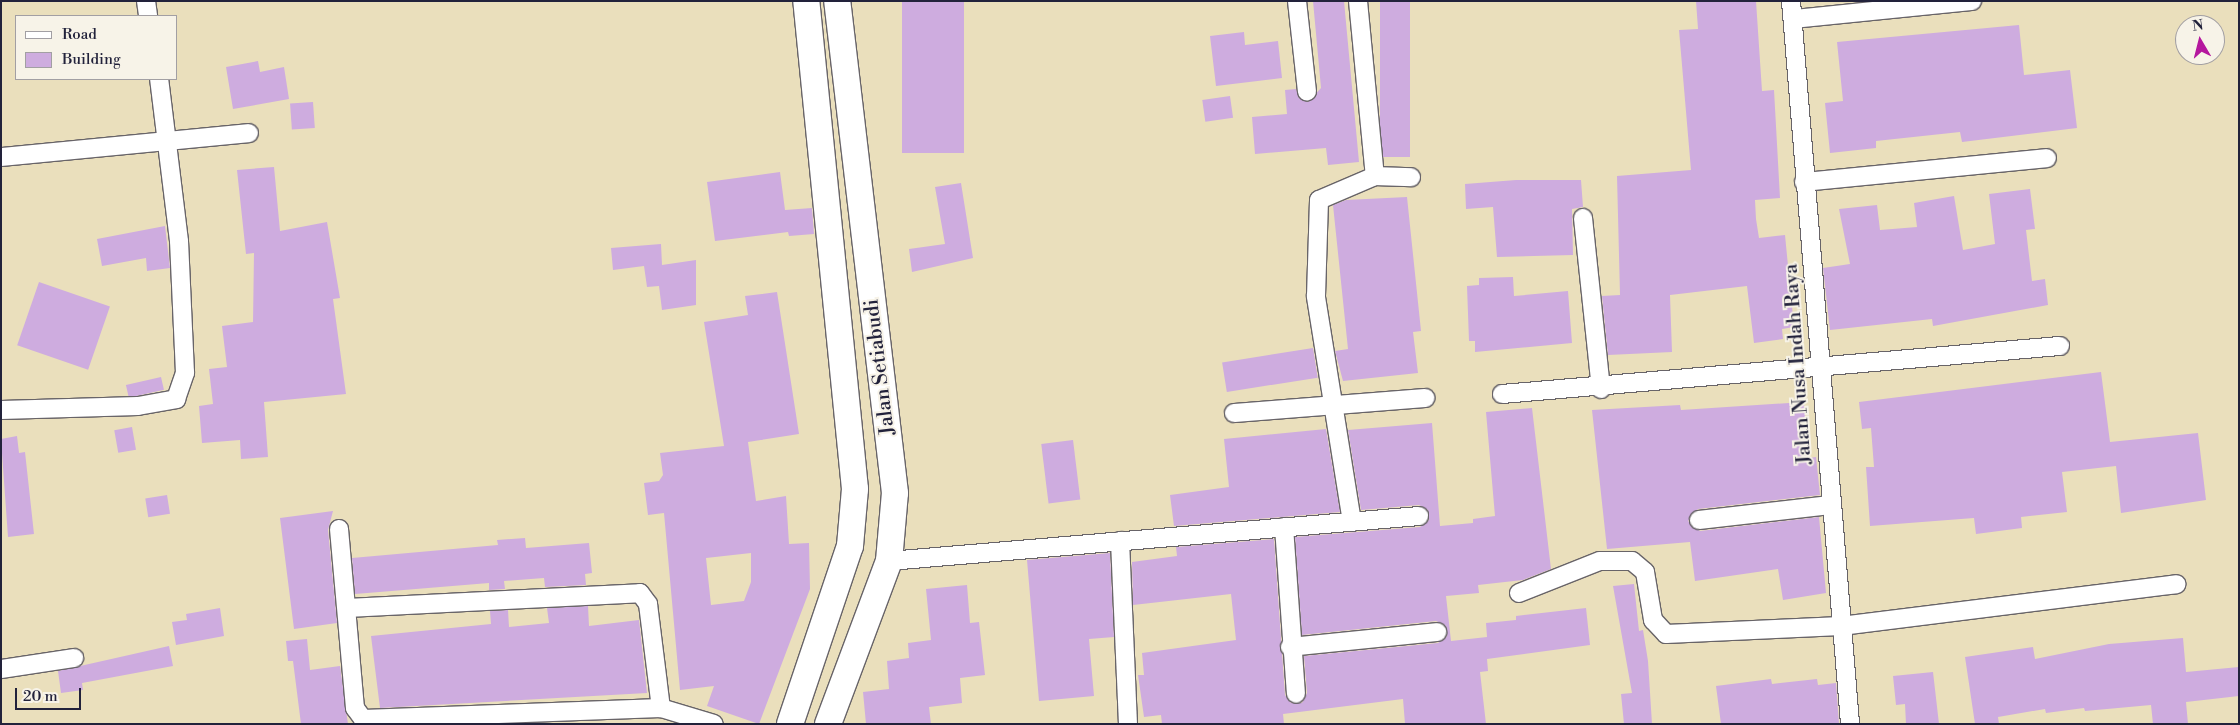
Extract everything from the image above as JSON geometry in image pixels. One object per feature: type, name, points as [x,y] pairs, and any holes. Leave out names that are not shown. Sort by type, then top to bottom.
[{"type":"main road","name":"Jalan Setiabudi","points":[[790,724],[850,546],[855,489],[806,1]]},
{"type":"main road","name":"Jalan Setiabudi","points":[[828,724],[889,561],[894,493],[837,1]]},
{"type":"street","points":[[146,1],[148,15]]},
{"type":"street","points":[[1298,1],[1307,92]]},
{"type":"street","points":[[1358,1],[1375,176]]},
{"type":"street","name":"Jalan Nusa Indah Raya","points":[[1791,1],[1794,19],[1804,182],[1824,368],[1830,505],[1850,724]]},
{"type":"street","points":[[1794,19],[1972,1]]},
{"type":"street","points":[[1,410],[138,406],[176,399],[185,373],[180,241],[170,144],[159,80]]},
{"type":"street","points":[[1,157],[170,144],[249,133]]},
{"type":"street","points":[[1804,182],[2047,158]]},
{"type":"street","points":[[1352,522],[1316,296],[1318,200],[1375,176],[1410,177]]},
{"type":"street","points":[[1583,218],[1601,389]]},
{"type":"street","points":[[1502,394],[1601,389],[2060,346]]},
{"type":"street","points":[[1234,412],[1334,403],[1425,398]]},
{"type":"street","points":[[1699,520],[1830,505]]},
{"type":"street","points":[[889,561],[1419,516]]},
{"type":"street","points":[[1284,528],[1290,647],[1296,694]]},
{"type":"street","points":[[340,529],[355,708],[363,719],[662,708],[714,724]]},
{"type":"street","points":[[1120,541],[1128,724]]},
{"type":"street","points":[[1519,593],[1600,561],[1624,560],[1645,572],[1653,620],[1666,634],[1841,626],[2176,584]]},
{"type":"street","points":[[347,608],[640,593],[648,604],[662,708]]},
{"type":"street","points":[[1290,647],[1437,632]]},
{"type":"street","points":[[1,669],[74,658]]},
{"type":"building","points":[[902,1],[964,1],[964,153],[902,153]]},
{"type":"building","points":[[1313,1],[1344,1],[1359,162],[1328,165],[1326,148],[1255,154],[1252,117],[1287,114],[1285,90],[1296,89],[1299,98],[1308,102],[1321,88]]},
{"type":"building","points":[[1380,1],[1410,1],[1410,157],[1380,157]]},
{"type":"building","points":[[1696,1],[1756,1],[1762,91],[1774,90],[1780,198],[1755,200],[1756,219],[1759,238],[1785,235],[1794,327],[1782,329],[1783,339],[1754,343],[1747,286],[1670,295],[1672,352],[1608,355],[1602,296],[1620,295],[1617,176],[1691,170],[1679,30],[1698,29]]},
{"type":"building","points":[[2019,25],[2024,75],[2070,70],[2077,128],[1962,142],[1960,132],[1876,141],[1876,148],[1830,153],[1825,103],[1843,101],[1837,42]]},
{"type":"building","points":[[1244,32],[1245,45],[1278,41],[1282,78],[1216,86],[1210,36]]},
{"type":"building","points":[[258,61],[260,72],[284,67],[289,99],[233,109],[226,67]]},
{"type":"building","points":[[1230,96],[1233,118],[1205,122],[1202,100]]},
{"type":"building","points":[[313,102],[315,128],[292,130],[290,104]]},
{"type":"building","points":[[274,167],[280,231],[327,222],[340,298],[333,299],[346,394],[264,402],[268,457],[241,459],[240,440],[202,443],[199,406],[213,404],[209,369],[227,367],[222,326],[253,322],[254,253],[246,254],[237,170]]},
{"type":"building","points":[[780,172],[785,210],[812,208],[814,234],[789,236],[788,232],[715,241],[707,182]]},
{"type":"building","points":[[1516,180],[1581,180],[1583,207],[1572,209],[1573,255],[1497,257],[1493,207],[1466,209],[1465,184]]},
{"type":"building","points":[[961,183],[973,258],[912,272],[909,249],[945,244],[935,187]]},
{"type":"building","points":[[2030,189],[2035,229],[2026,230],[2032,281],[2045,279],[2048,305],[1933,326],[1932,319],[1830,330],[1823,268],[1850,264],[1839,209],[1877,205],[1880,230],[1917,227],[1914,203],[1954,196],[1963,250],[1995,244],[1989,194]]},
{"type":"building","points":[[1407,197],[1421,331],[1413,332],[1418,373],[1343,381],[1335,351],[1348,349],[1333,205],[1346,200]]},
{"type":"building","points":[[165,226],[170,268],[147,271],[146,258],[102,266],[97,239]]},
{"type":"building","points":[[661,244],[662,265],[696,260],[696,305],[662,310],[659,286],[647,287],[644,266],[613,270],[611,248]]},
{"type":"building","points":[[1513,277],[1514,296],[1568,291],[1572,343],[1475,352],[1475,341],[1469,341],[1467,286],[1479,285],[1479,278]]},
{"type":"building","points":[[39,282],[110,306],[88,370],[17,345]]},
{"type":"building","points":[[777,292],[799,434],[748,442],[756,501],[786,496],[789,544],[809,543],[810,589],[759,724],[707,706],[714,686],[680,690],[664,513],[648,515],[644,483],[659,481],[663,475],[660,453],[724,446],[704,322],[748,315],[745,296]],"holes":[[[751,553],[751,582],[744,601],[711,605],[706,558]]]},
{"type":"building","points":[[1313,348],[1318,378],[1227,392],[1222,362]]},
{"type":"building","points":[[2101,372],[2110,442],[2198,433],[2206,500],[2121,513],[2116,466],[2062,472],[2067,512],[2021,517],[2022,528],[1976,534],[1974,518],[1870,526],[1866,467],[1874,467],[1871,428],[1862,429],[1859,402]]},
{"type":"building","points":[[161,377],[164,390],[129,398],[126,385]]},
{"type":"building","points":[[1804,402],[1809,458],[1816,457],[1820,495],[1698,509],[1688,521],[1700,531],[1819,517],[1826,593],[1783,600],[1778,569],[1695,581],[1690,542],[1607,549],[1592,410],[1680,405],[1681,410]]},
{"type":"building","points":[[1532,408],[1551,569],[1523,580],[1478,585],[1479,593],[1446,596],[1451,641],[1487,637],[1486,623],[1516,620],[1516,616],[1586,608],[1590,645],[1487,659],[1488,671],[1480,672],[1486,724],[1405,724],[1403,699],[1283,714],[1284,724],[1162,724],[1161,715],[1144,717],[1138,675],[1144,675],[1142,653],[1236,640],[1231,594],[1133,605],[1132,562],[1177,556],[1176,547],[1274,539],[1285,695],[1291,703],[1302,703],[1307,693],[1304,656],[1438,643],[1447,636],[1445,625],[1436,621],[1302,635],[1295,537],[1420,527],[1429,520],[1428,510],[1419,505],[1361,510],[1348,430],[1432,423],[1440,526],[1473,523],[1473,519],[1495,516],[1486,412]]},
{"type":"building","points":[[132,427],[136,450],[118,453],[114,430]]},
{"type":"building","points":[[1326,429],[1340,512],[1174,526],[1170,495],[1229,487],[1224,439]]},
{"type":"building","points":[[17,436],[19,453],[25,452],[34,534],[8,537],[1,439]]},
{"type":"building","points":[[1073,440],[1080,500],[1049,503],[1041,444]]},
{"type":"building","points":[[167,495],[170,514],[148,517],[145,498]]},
{"type":"building","points":[[333,511],[328,530],[337,623],[294,629],[280,518]]},
{"type":"building","points":[[525,538],[526,548],[589,543],[592,573],[585,574],[586,585],[545,587],[544,578],[504,581],[505,589],[489,590],[489,583],[355,594],[352,558],[498,545],[497,540]]},
{"type":"building","points":[[1110,553],[1114,637],[1089,639],[1094,696],[1039,701],[1027,560]]},
{"type":"building","points":[[1634,584],[1639,631],[1643,630],[1648,661],[1652,724],[1624,724],[1621,694],[1632,693],[1613,586]]},
{"type":"building","points":[[967,585],[970,623],[979,622],[985,675],[960,678],[962,703],[929,707],[931,724],[866,724],[863,692],[889,689],[887,661],[909,658],[908,643],[931,640],[926,589]]},
{"type":"building","points":[[588,606],[589,626],[639,620],[647,693],[380,708],[371,636],[491,624],[490,611],[508,610],[509,627],[549,623],[547,608]]},
{"type":"building","points":[[220,608],[224,636],[176,645],[172,622],[187,620],[186,614]]},
{"type":"building","points":[[2183,638],[2186,672],[2239,667],[2239,696],[2186,702],[2188,724],[2153,724],[2151,705],[2085,711],[2084,708],[2046,713],[2045,709],[1998,717],[1999,724],[1975,724],[1965,657],[2033,647],[2035,659],[2109,644]]},
{"type":"building","points":[[307,639],[310,670],[340,666],[348,724],[301,724],[293,661],[288,661],[286,641]]},
{"type":"building","points":[[169,646],[173,666],[82,683],[83,690],[61,693],[58,671]]},
{"type":"building","points":[[1933,672],[1939,724],[1906,724],[1905,704],[1896,705],[1893,676]]},
{"type":"building","points":[[1771,679],[1772,684],[1817,679],[1818,685],[1836,683],[1839,724],[1721,724],[1716,686]]}]
